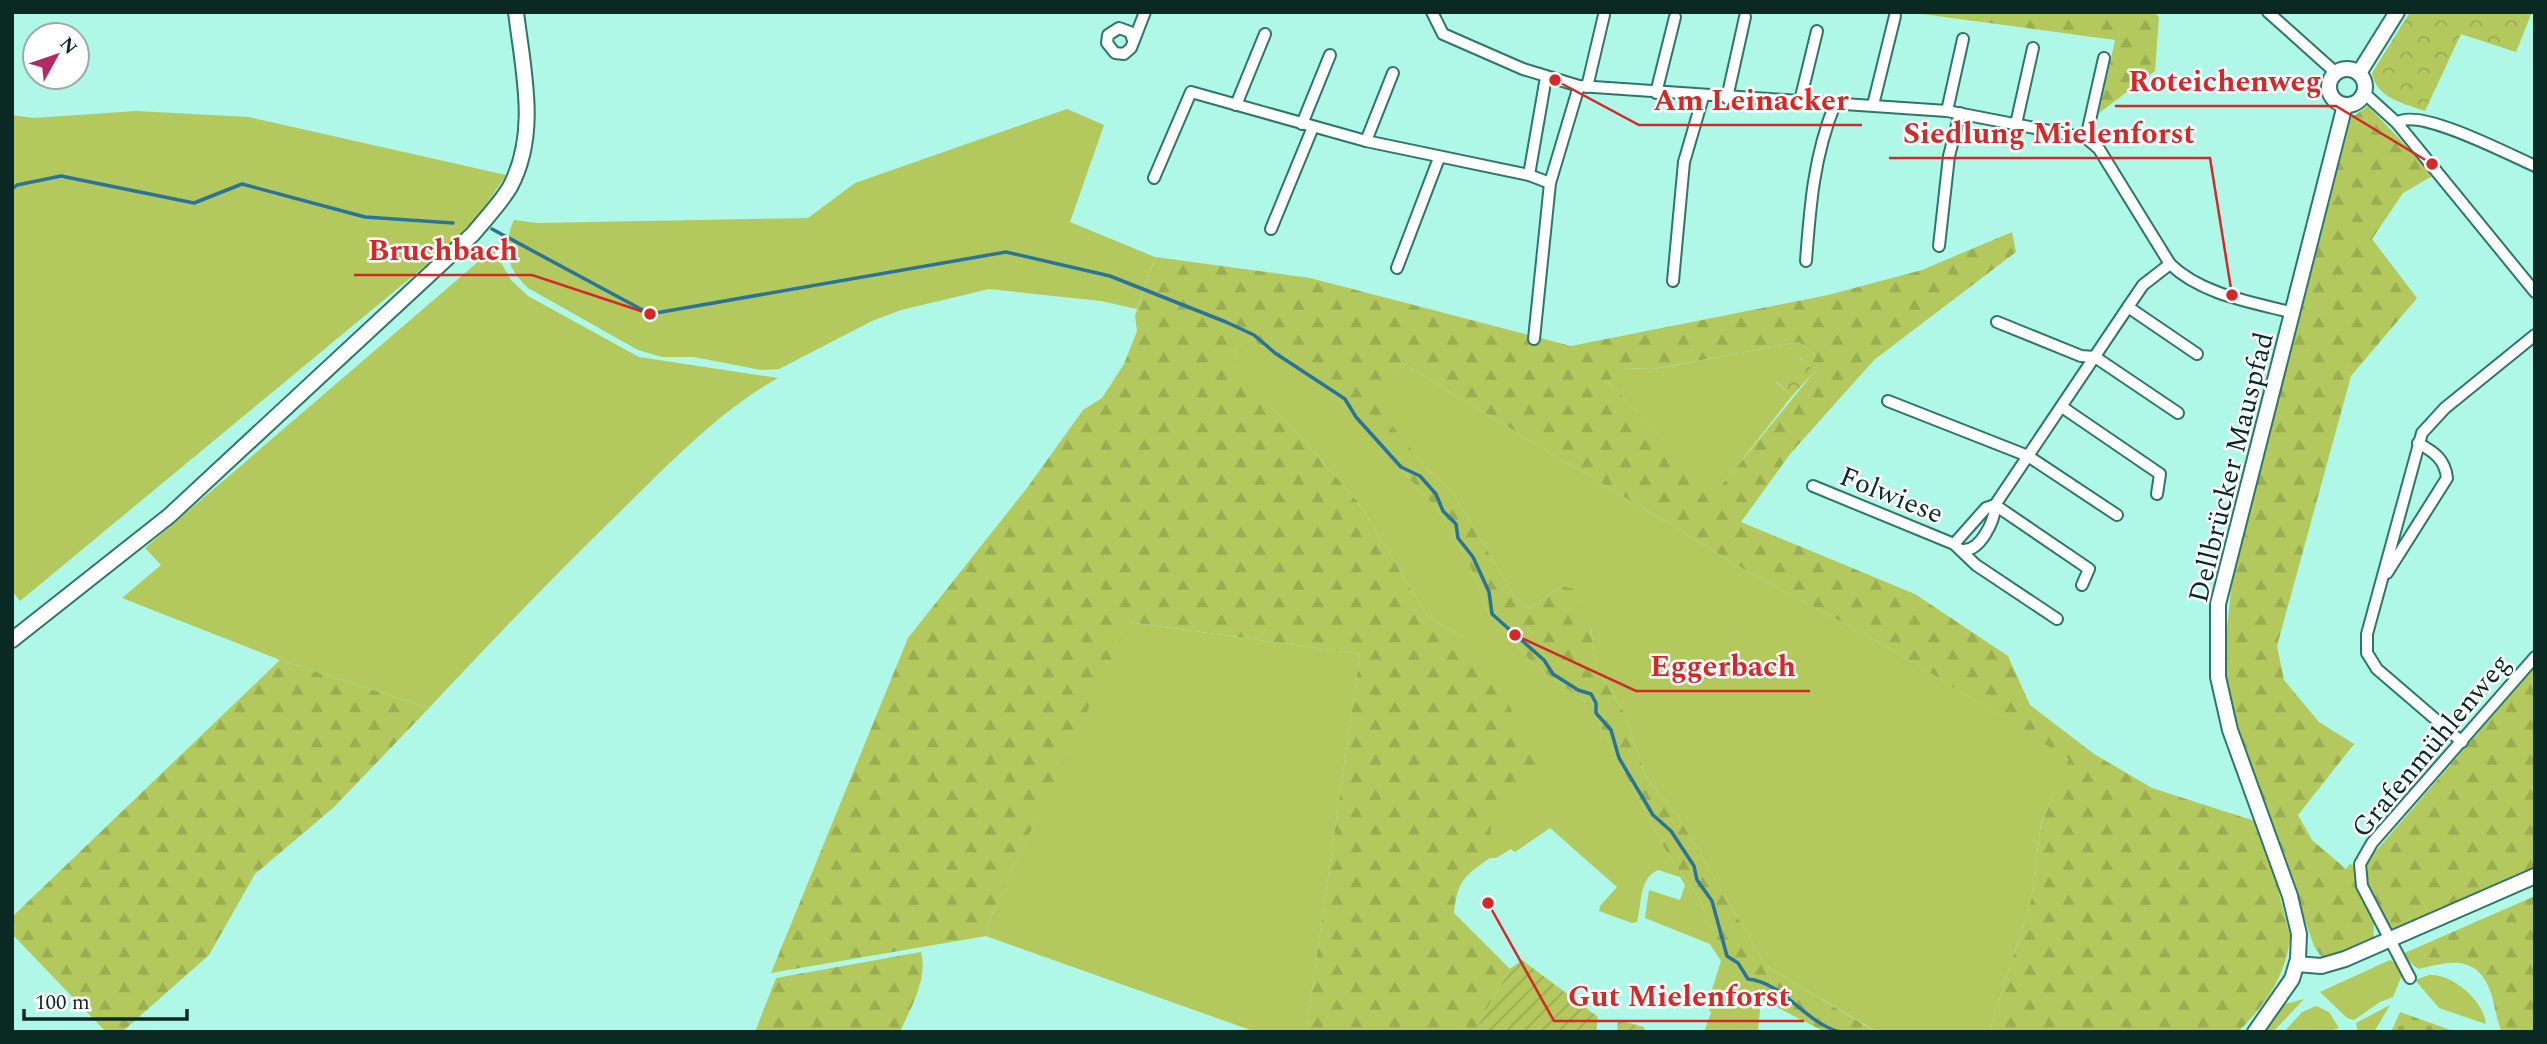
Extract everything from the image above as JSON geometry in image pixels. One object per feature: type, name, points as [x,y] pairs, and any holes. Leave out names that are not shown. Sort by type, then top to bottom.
[{"type":"main road","points":[[12,640],[169,516],[473,234],[508,190],[526,146],[528,123],[516,12]]},
{"type":"main road","points":[[2359,74],[2398,12]]},
{"type":"main road","points":[[2348,69],[2359,74],[2365,83],[2364,93],[2357,102],[2345,105],[2330,95],[2329,83],[2336,72],[2348,69]]},
{"type":"main road","name":"Dellbrücker Mauspfad","points":[[2255,1032],[2286,990],[2297,964],[2299,934],[2290,897],[2230,730],[2218,677],[2218,604],[2345,105]]},
{"type":"main road","points":[[2297,964],[2331,964],[2535,876]]},
{"type":"street","points":[[1133,40],[1145,12]]},
{"type":"street","points":[[1432,12],[1443,34],[1546,77],[1583,87],[1947,111],[2086,138],[2099,149],[2170,264],[2183,276],[2205,288],[2294,313]]},
{"type":"street","points":[[2268,12],[2336,72]]},
{"type":"street","points":[[1534,339],[1550,183],[1604,15]]},
{"type":"street","points":[[1873,105],[1895,16]]},
{"type":"street","points":[[1656,93],[1675,17]]},
{"type":"street","points":[[1727,98],[1745,17]]},
{"type":"street","points":[[1800,101],[1816,31]]},
{"type":"street","points":[[1236,106],[1265,34]]},
{"type":"street","points":[[1947,111],[1963,39]]},
{"type":"street","points":[[2016,124],[2033,48]]},
{"type":"street","points":[[1302,124],[1330,55]]},
{"type":"street","points":[[2086,138],[2104,58]]},
{"type":"street","points":[[1366,141],[1393,73]]},
{"type":"street","points":[[1529,175],[1546,77]]},
{"type":"street","points":[[1154,177],[1191,92],[1366,141],[1529,175],[1550,183]]},
{"type":"street","points":[[2364,93],[2397,123],[2535,292]]},
{"type":"street","points":[[1673,281],[1684,162],[1703,97]]},
{"type":"street","points":[[1806,261],[1813,177],[1821,138],[1835,104]]},
{"type":"street","points":[[1939,246],[1949,156],[1960,113]]},
{"type":"street","points":[[2397,123],[2415,117],[2434,122],[2535,166]]},
{"type":"street","points":[[1271,229],[1313,127]]},
{"type":"street","points":[[1397,268],[1439,158]]},
{"type":"street","name":"Folwiese","points":[[1813,486],[1969,551],[1977,546],[1995,512],[1995,505],[2143,285],[2170,264]]},
{"type":"street","points":[[2128,307],[2197,354]]},
{"type":"street","points":[[1997,322],[2081,356],[2095,357],[2178,413]]},
{"type":"street","points":[[2462,742],[2377,669],[2367,653],[2367,634],[2418,443],[2429,423],[2535,335]]},
{"type":"street","points":[[1888,401],[2028,456],[2117,515]]},
{"type":"street","points":[[2062,407],[2160,474],[2157,494]]},
{"type":"street","points":[[2383,578],[2408,544],[2447,478],[2446,466],[2434,452],[2418,443]]},
{"type":"street","points":[[1995,505],[2090,569],[2082,585]]},
{"type":"street","name":"Folwiese","points":[[1958,547],[1986,508],[1995,505]]},
{"type":"street","name":"Folwiese","points":[[1958,547],[1976,565],[2057,619]]},
{"type":"street","name":"Grafenmühlenweg","points":[[2410,978],[2362,886],[2360,864],[2372,843],[2535,657]]},
{"type":"green space","points":[[1907,12],[2154,12],[2159,17],[2155,71],[2099,113],[2115,40]]},
{"type":"green space","points":[[2410,12],[2532,12],[2516,52],[2461,34],[2425,111],[2385,94],[2379,89],[2372,73]]},
{"type":"green space","points":[[2368,106],[2434,175],[2403,193],[2372,239],[2417,298],[2351,376],[2277,646],[2284,680],[2319,722],[2354,744],[2298,815],[2312,840],[2346,869],[2350,864],[2359,868],[2374,924],[2373,940],[2330,959],[2320,955],[2314,946],[2242,740],[2227,687],[2224,659],[2232,580],[2351,118]]},
{"type":"green space","points":[[1067,109],[1104,125],[1070,222],[1155,257],[1137,309],[1101,301],[989,289],[901,310],[872,321],[779,369],[761,370],[694,357],[662,357],[638,350],[528,288],[515,273],[508,257],[508,239],[514,220],[537,223],[808,218],[855,183]]},
{"type":"green space","points":[[136,111],[249,117],[506,175],[472,227],[20,601],[12,591],[12,115],[33,118]]},
{"type":"green space","points":[[2012,232],[2016,252],[1874,360],[1790,454],[1741,522],[1915,594],[2008,656],[2030,705],[2094,754],[2152,788],[2261,823],[2290,936],[2284,964],[2273,988],[2238,1032],[1989,1032],[2031,901],[2041,824],[2069,759],[1893,650],[1742,568],[1402,363],[1380,410],[1429,472],[1451,490],[1515,597],[1529,609],[1561,586],[1574,589],[1591,628],[1596,667],[1625,714],[1645,775],[1679,818],[1766,966],[1876,1032],[1825,1032],[1761,999],[1716,938],[1698,896],[1668,855],[1589,705],[1533,664],[1488,612],[1468,561],[1440,513],[1334,394],[1249,338],[1234,352],[1237,376],[1292,427],[1358,502],[1428,617],[1464,638],[1509,705],[1526,744],[1545,776],[1491,818],[1490,858],[1468,874],[1457,893],[1454,913],[1510,969],[1474,1032],[1306,1032],[1360,654],[1129,622],[990,918],[986,936],[771,973],[908,638],[1027,488],[1083,410],[1102,398],[1124,364],[1137,331],[1135,316],[1155,257],[1310,278],[1571,346],[1828,295],[1922,270]],"holes":[[[1799,342],[1816,356],[1809,366],[1815,371],[1716,492],[1608,382],[1621,368],[1653,369]]]},
{"type":"green space","points":[[493,249],[511,280],[528,296],[639,357],[778,378],[737,405],[680,453],[502,630],[429,708],[280,660],[122,598],[161,565],[145,548]]},
{"type":"green space","points":[[1249,338],[1334,394],[1440,513],[1468,561],[1488,612],[1533,664],[1589,705],[1668,855],[1698,896],[1716,938],[1761,999],[1758,1032],[1704,1032],[1711,1013],[1707,1005],[1721,961],[1710,944],[1645,918],[1649,890],[1680,900],[1685,885],[1680,877],[1658,870],[1652,874],[1644,885],[1637,922],[1632,923],[1599,911],[1600,906],[1617,887],[1550,828],[1515,852],[1511,849],[1496,858],[1490,858],[1490,818],[1544,776],[1464,638],[1428,617],[1358,502],[1292,427],[1236,376],[1234,352]]},
{"type":"green space","points":[[1799,342],[1816,356],[1809,366],[1799,356],[1776,382],[1792,396],[1716,493],[1608,382],[1620,368],[1654,369]]},
{"type":"green space","points":[[1798,356],[1815,371],[1792,396],[1776,381]]},
{"type":"green space","points":[[1402,363],[1742,568],[1893,650],[2070,759],[2041,823],[2031,901],[1989,1032],[1877,1032],[1766,966],[1679,818],[1645,775],[1625,714],[1596,667],[1591,628],[1561,586],[1529,609],[1515,597],[1451,490],[1429,472],[1379,410]]},
{"type":"green space","points":[[1128,622],[1360,654],[1306,1032],[1256,1032],[986,936],[990,918]]},
{"type":"green space","points":[[280,660],[429,708],[333,808],[255,874],[209,955],[122,1032],[106,1032],[12,934],[12,917]]},
{"type":"green space","points":[[2535,667],[2535,870],[2390,931],[2369,887],[2369,859]]},
{"type":"green space","points":[[2535,896],[2535,1032],[2501,1030],[2485,980],[2470,966],[2452,963],[2419,969],[2400,955]]},
{"type":"green space","points":[[921,952],[923,962],[920,983],[900,1032],[755,1032],[776,978]]},
{"type":"green space","points":[[1522,960],[1598,1017],[1596,1032],[1474,1032],[1510,969]]},
{"type":"green space","points":[[2390,960],[2399,965],[2402,975],[2393,997],[2380,1002],[2354,1020],[2347,1018],[2320,992]]},
{"type":"green space","points":[[2429,975],[2447,979],[2465,990],[2479,1006],[2486,1024],[2439,1008],[2415,980]]},
{"type":"green space","points":[[2304,999],[2273,1032],[2266,1029],[2285,1004]]},
{"type":"green space","points":[[2390,1005],[2374,1032],[2358,1032],[2356,1023]]},
{"type":"green space","points":[[2316,1006],[2329,1012],[2339,1028],[2328,1032],[2284,1032],[2302,1012]]},
{"type":"green space","points":[[2400,1012],[2456,1032],[2391,1032]]},
{"type":"green space","points":[[1618,1020],[1644,1027],[1645,1032],[1617,1032]]},
{"type":"waterway","points":[[12,189],[17,185],[61,176],[194,203],[242,184],[365,217],[453,223]]},
{"type":"waterway","points":[[492,229],[650,314],[1006,252],[1110,276],[1254,335],[1275,353],[1345,399],[1356,417],[1401,467],[1420,476],[1436,494],[1443,511],[1456,524],[1458,538],[1473,557],[1489,592],[1492,614],[1544,660],[1553,674],[1578,690],[1591,694],[1596,703],[1596,713],[1611,730],[1619,758],[1653,815],[1671,831],[1694,866],[1697,880],[1712,901],[1727,956],[1738,963],[1748,979],[1772,987],[1816,1020],[1840,1032]]},
{"type":"place","name":"Am Leinacker","points":[[1555,80]]},
{"type":"place","name":"Roteichenweg","points":[[2432,164]]},
{"type":"place","name":"Siedlung Mielenforst","points":[[2232,295]]},
{"type":"place","name":"Bruchbach","points":[[650,314]]},
{"type":"place","name":"Eggerbach","points":[[1515,635]]},
{"type":"place","name":"Gut Mielenforst","points":[[1488,903]]}]
